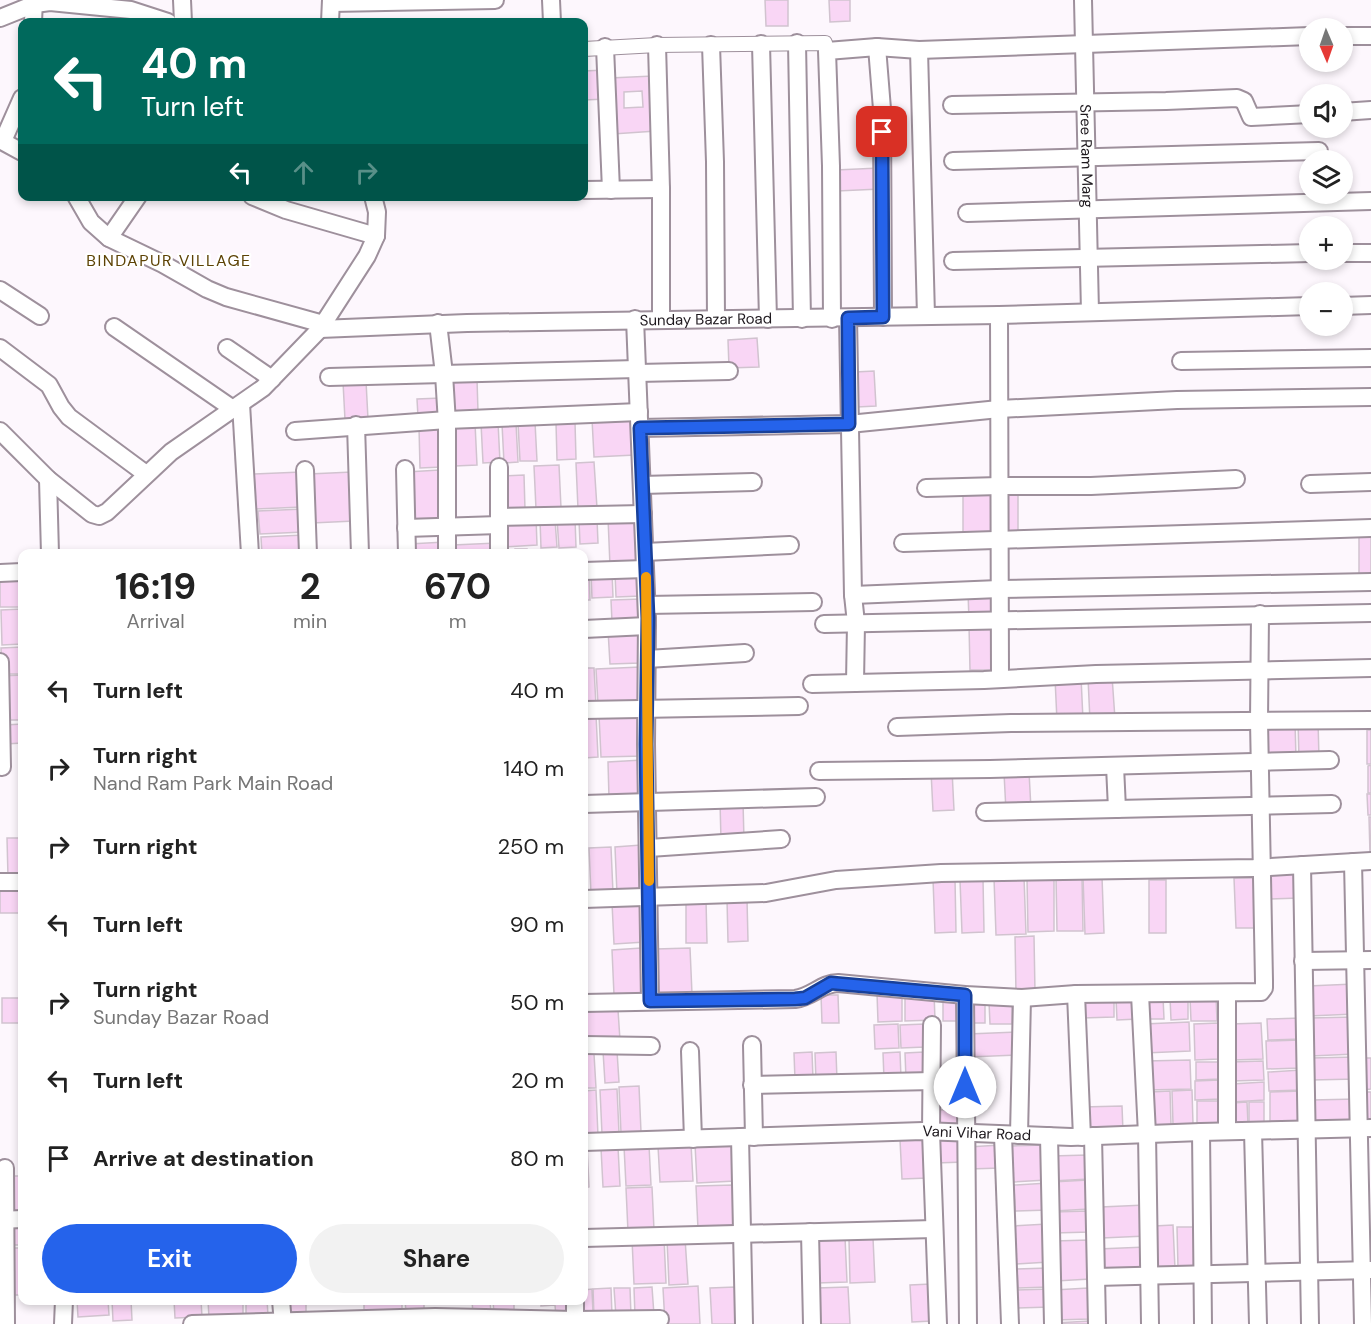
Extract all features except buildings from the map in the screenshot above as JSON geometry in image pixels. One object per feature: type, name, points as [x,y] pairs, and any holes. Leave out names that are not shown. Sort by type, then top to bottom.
[{"type":"street","points":[[182,0],[183,18]]},
{"type":"street","points":[[330,18],[331,2],[495,0]]},
{"type":"street","points":[[551,0],[552,18]]},
{"type":"street","name":"Sree Ram Marg","points":[[1083,0],[1090,312]]},
{"type":"street","points":[[33,18],[34,2]]},
{"type":"street","points":[[0,18],[34,2],[50,2],[131,5],[159,18]]},
{"type":"street","points":[[827,51],[877,47],[919,50],[1299,36]]},
{"type":"street","points":[[1353,36],[1371,36]]},
{"type":"street","points":[[797,43],[802,319]]},
{"type":"street","points":[[588,49],[657,45],[825,43],[840,318],[849,424],[853,595],[856,623],[855,684]]},
{"type":"street","points":[[761,44],[768,319]]},
{"type":"street","points":[[657,45],[661,189],[661,319]]},
{"type":"street","points":[[711,45],[715,162],[716,319]]},
{"type":"street","points":[[605,47],[611,190]]},
{"type":"street","points":[[877,47],[882,109],[883,317]]},
{"type":"street","points":[[919,50],[926,316]]},
{"type":"street","points":[[952,105],[1237,98],[1244,101],[1251,117],[1299,115]]},
{"type":"street","points":[[18,106],[1,140],[18,150]]},
{"type":"street","points":[[1353,111],[1371,110]]},
{"type":"street","points":[[952,161],[1299,152]]},
{"type":"street","points":[[588,190],[661,189]]},
{"type":"street","name":"Sunday Bazar Road","points":[[79,201],[92,222],[109,238],[226,297],[322,326],[636,319],[802,319],[1299,306]]},
{"type":"street","points":[[109,238],[135,201]]},
{"type":"street","points":[[264,201],[286,210],[376,236]]},
{"type":"street","points":[[0,431],[48,479],[92,514],[99,516],[107,512],[171,452],[263,388],[322,326],[367,256],[376,236],[377,212],[374,201]]},
{"type":"street","points":[[967,213],[1371,201]]},
{"type":"street","points":[[953,261],[1299,253]]},
{"type":"street","points":[[1353,253],[1371,253]]},
{"type":"street","points":[[0,290],[40,316]]},
{"type":"street","points":[[1353,306],[1371,305]]},
{"type":"street","points":[[999,315],[1000,679]]},
{"type":"street","points":[[636,319],[647,605],[650,1001]]},
{"type":"street","points":[[438,323],[447,420],[447,549]]},
{"type":"street","points":[[114,327],[237,406]]},
{"type":"street","points":[[0,348],[49,385],[69,417],[146,474]]},
{"type":"street","points":[[227,348],[272,379]]},
{"type":"street","points":[[1181,361],[1371,358]]},
{"type":"street","points":[[328,377],[729,371]]},
{"type":"street","points":[[295,432],[356,425],[447,420],[639,420],[849,424],[999,409],[1177,400],[1371,397]]},
{"type":"street","points":[[237,406],[250,549]]},
{"type":"street","points":[[356,425],[360,549]]},
{"type":"street","points":[[499,467],[499,549]]},
{"type":"street","points":[[405,469],[407,549]]},
{"type":"street","points":[[305,470],[308,549]]},
{"type":"street","points":[[48,479],[50,549]]},
{"type":"street","points":[[926,488],[1091,486],[1236,479]]},
{"type":"street","points":[[642,485],[753,482]]},
{"type":"street","points":[[1310,484],[1371,482]]},
{"type":"street","points":[[406,528],[643,514]]},
{"type":"street","points":[[903,543],[1371,528]]},
{"type":"street","points":[[645,552],[790,545]]},
{"type":"street","points":[[588,572],[645,569]]},
{"type":"street","points":[[0,573],[18,572]]},
{"type":"street","points":[[853,595],[999,588],[1371,582]]},
{"type":"street","points":[[647,605],[813,602]]},
{"type":"street","points":[[588,1003],[795,999],[805,998],[831,983],[1022,998],[1076,994],[1261,992],[1264,988],[1259,721],[1260,614]]},
{"type":"street","points":[[824,624],[1260,614],[1371,614]]},
{"type":"street","points":[[588,629],[647,626]]},
{"type":"street","points":[[647,659],[745,653]]},
{"type":"street","points":[[0,662],[2,767]]},
{"type":"street","points":[[812,684],[1096,674],[1371,668]]},
{"type":"street","points":[[588,710],[799,706]]},
{"type":"street","points":[[897,727],[1011,723],[1371,720]]},
{"type":"street","points":[[819,771],[990,770],[1330,760]]},
{"type":"street","points":[[1116,766],[1117,809]]},
{"type":"street","points":[[588,804],[816,797]]},
{"type":"street","points":[[985,812],[1332,804]]},
{"type":"street","points":[[649,848],[781,839]]},
{"type":"street","points":[[588,899],[766,893],[836,880],[941,873],[1261,868],[1371,861]]},
{"type":"street","points":[[1353,862],[1363,960],[1366,1270],[1363,1324]]},
{"type":"street","points":[[1302,865],[1310,1324]]},
{"type":"street","points":[[0,882],[18,882]]},
{"type":"street","points":[[1303,961],[1363,960]]},
{"type":"street","points":[[1227,993],[1227,1131]]},
{"type":"street","points":[[1076,994],[1096,1277],[1097,1324]]},
{"type":"street","points":[[1140,994],[1148,1134],[1150,1324]]},
{"type":"street","points":[[965,995],[968,1324]]},
{"type":"street","points":[[1010,1324],[1011,1135],[1022,998]]},
{"type":"street","points":[[932,1025],[931,1132],[938,1324]]},
{"type":"street","points":[[744,1324],[742,1233],[752,1085],[752,1045]]},
{"type":"street","points":[[588,1046],[651,1046]]},
{"type":"street","points":[[690,1051],[693,1139]]},
{"type":"street","points":[[752,1085],[933,1081]]},
{"type":"street","name":"Vani Vihar Road","points":[[588,1142],[931,1132],[1087,1137],[1365,1128]]},
{"type":"street","points":[[1253,1131],[1258,1324]]},
{"type":"street","points":[[1201,1132],[1203,1324]]},
{"type":"street","points":[[1049,1137],[1053,1324]]},
{"type":"street","points":[[5,1168],[2,1220],[6,1324]]},
{"type":"street","points":[[2,1220],[18,1220]]},
{"type":"street","points":[[588,1238],[934,1229]]},
{"type":"street","points":[[810,1233],[812,1324]]},
{"type":"street","points":[[1096,1277],[1366,1270]]},
{"type":"street","points":[[63,1324],[64,1305]]},
{"type":"street","points":[[281,1305],[283,1323]]},
{"type":"street","points":[[575,1305],[575,1322]]},
{"type":"street","points":[[192,1324],[283,1323],[434,1314],[575,1322],[660,1319]]},
{"type":"slow traffic","points":[[646,577],[649,881]]},
{"type":"district","name":"BINDAPUR VILLAGE","points":[[169,260]]},
{"type":"route","points":[[882,132],[883,317],[848,318],[849,424],[640,428],[648,618],[646,744],[650,1001],[795,999],[805,998],[831,983],[965,995],[965,1087]]}]
